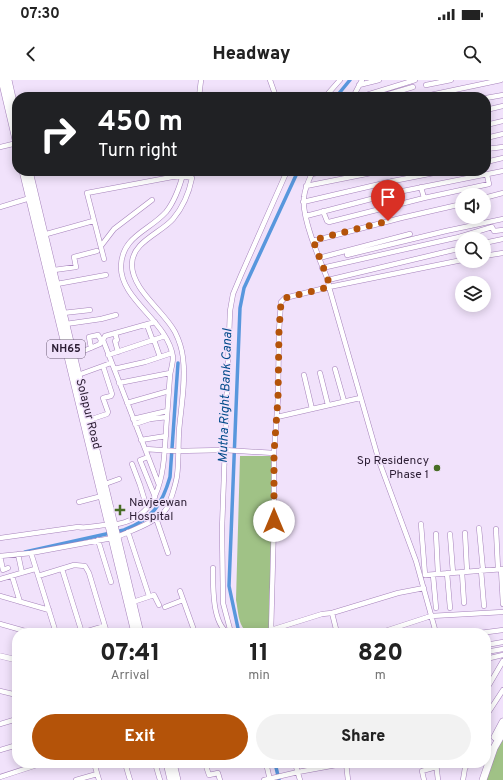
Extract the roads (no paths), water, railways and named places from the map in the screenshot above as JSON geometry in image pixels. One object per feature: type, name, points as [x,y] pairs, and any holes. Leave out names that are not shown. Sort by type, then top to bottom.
[{"type":"highway","points":[[2,80],[12,123]]},
{"type":"highway","points":[[8,80],[5,96],[12,108]]},
{"type":"highway","name":"Solapur Road","points":[[25,176],[30,198],[54,270],[104,484],[134,628]]},
{"type":"highway","name":"Solapur Road","points":[[30,176],[42,235],[102,496],[112,526]]},
{"type":"highway","name":"Solapur Road","points":[[114,537],[139,628]]},
{"type":"highway","points":[[491,745],[503,722]]},
{"type":"highway","points":[[491,747],[503,732]]},
{"type":"highway","points":[[168,768],[171,780]]},
{"type":"highway","points":[[171,780],[172,768]]},
{"type":"highway","points":[[478,780],[482,768]]},
{"type":"highway","points":[[483,780],[485,768]]},
{"type":"main road","points":[[0,656],[12,659]]},
{"type":"street","points":[[199,92],[200,80]]},
{"type":"street","points":[[270,80],[274,92]]},
{"type":"street","points":[[329,92],[340,80]]},
{"type":"street","points":[[356,92],[362,80]]},
{"type":"street","points":[[359,85],[380,80]]},
{"type":"street","points":[[376,92],[415,80]]},
{"type":"street","points":[[426,85],[451,80]]},
{"type":"street","points":[[445,92],[501,80]]},
{"type":"street","points":[[398,92],[413,87]]},
{"type":"street","points":[[491,97],[503,95]]},
{"type":"street","points":[[491,109],[503,106]]},
{"type":"street","points":[[491,123],[503,121]]},
{"type":"street","points":[[491,137],[503,134]]},
{"type":"street","points":[[0,147],[12,144]]},
{"type":"street","points":[[491,148],[503,146]]},
{"type":"street","points":[[491,161],[503,158]]},
{"type":"street","points":[[491,174],[503,171]]},
{"type":"street","points":[[104,259],[87,193],[169,176]]},
{"type":"street","points":[[0,538],[78,527],[85,528],[112,526],[136,518],[147,508],[155,497],[160,486],[166,450],[170,374],[173,358],[165,336],[132,296],[124,282],[121,271],[122,259],[125,251],[134,238],[162,216],[174,200],[182,176]]},
{"type":"street","points":[[8,568],[3,570],[0,556],[31,553],[114,537],[128,532],[156,518],[168,506],[177,478],[177,452],[184,366],[180,346],[171,324],[138,284],[133,272],[132,258],[142,245],[169,224],[180,210],[188,195],[192,178],[188,176]]},
{"type":"street","points":[[231,628],[224,603],[222,529],[230,311],[233,294],[285,176]]},
{"type":"street","points":[[311,176],[306,186],[303,202],[306,216],[322,268],[328,280],[360,398],[379,461],[416,561],[435,628]]},
{"type":"street","points":[[306,186],[356,176]]},
{"type":"street","points":[[303,202],[418,176]]},
{"type":"street","points":[[306,216],[421,187],[482,176]]},
{"type":"street","points":[[323,211],[328,222],[424,198],[489,184],[487,176]]},
{"type":"street","points":[[421,187],[424,198]]},
{"type":"street","points":[[491,196],[503,193]]},
{"type":"street","points":[[0,207],[30,198]]},
{"type":"street","points":[[101,246],[114,229],[152,200]]},
{"type":"street","points":[[313,240],[455,206]]},
{"type":"street","points":[[347,255],[446,231],[503,220]]},
{"type":"street","points":[[42,235],[93,221]]},
{"type":"street","points":[[322,268],[492,227],[494,232],[503,230]]},
{"type":"street","points":[[319,258],[410,234]]},
{"type":"street","points":[[491,241],[503,238]]},
{"type":"street","points":[[328,280],[455,250]]},
{"type":"street","points":[[54,270],[76,267],[74,257],[97,251]]},
{"type":"street","points":[[491,255],[503,253]]},
{"type":"street","points":[[433,255],[435,265]]},
{"type":"street","points":[[271,628],[274,453],[278,398],[281,302],[285,298],[329,287],[455,261]]},
{"type":"street","points":[[57,284],[106,275]]},
{"type":"street","points":[[63,313],[90,310]]},
{"type":"street","points":[[66,324],[101,319],[116,315]]},
{"type":"street","points":[[155,322],[115,333],[104,338],[104,342],[160,486]]},
{"type":"street","points":[[147,325],[160,357]]},
{"type":"street","points":[[115,333],[117,340],[115,341],[118,352]]},
{"type":"street","points":[[108,355],[165,336]]},
{"type":"street","points":[[74,355],[92,348]]},
{"type":"street","points":[[114,369],[172,353]]},
{"type":"street","points":[[78,375],[111,362]]},
{"type":"street","points":[[89,420],[107,414],[108,412],[103,400],[112,394],[103,366]]},
{"type":"street","points":[[335,369],[344,401]]},
{"type":"street","points":[[320,373],[328,405]]},
{"type":"street","points":[[119,382],[170,374]]},
{"type":"street","points":[[304,375],[312,409]]},
{"type":"street","points":[[127,403],[170,392]]},
{"type":"street","points":[[277,417],[360,398]]},
{"type":"street","points":[[134,421],[150,419],[167,414]]},
{"type":"street","points":[[141,440],[166,436]]},
{"type":"street","points":[[145,449],[177,452],[246,451],[274,453]]},
{"type":"street","points":[[148,457],[140,460],[155,497]]},
{"type":"street","points":[[132,464],[147,508]]},
{"type":"street","points":[[104,484],[119,479]]},
{"type":"street","points":[[79,502],[102,496]]},
{"type":"street","points":[[156,518],[168,553]]},
{"type":"street","points":[[421,524],[425,575],[501,569]]},
{"type":"street","points":[[479,528],[484,606]]},
{"type":"street","points":[[496,529],[501,569],[503,604]]},
{"type":"street","points":[[128,532],[149,596]]},
{"type":"street","points":[[465,533],[468,571]]},
{"type":"street","points":[[436,534],[438,574]]},
{"type":"street","points":[[450,534],[453,573]]},
{"type":"street","points":[[98,540],[111,582]]},
{"type":"street","points":[[31,553],[54,628]]},
{"type":"street","points":[[18,554],[22,573]]},
{"type":"street","points":[[38,576],[74,565],[85,566],[89,572],[105,626],[98,628]]},
{"type":"street","points":[[214,568],[215,608],[222,628]]},
{"type":"street","points":[[0,579],[35,569]]},
{"type":"street","points":[[62,569],[80,628]]},
{"type":"street","points":[[462,572],[464,603]]},
{"type":"street","points":[[447,574],[450,608]]},
{"type":"street","points":[[433,575],[436,608]]},
{"type":"street","points":[[12,576],[20,602]]},
{"type":"street","points":[[280,628],[322,614],[332,613],[398,593],[424,588]]},
{"type":"street","points":[[180,591],[193,628]]},
{"type":"street","points":[[133,602],[155,595],[159,605]]},
{"type":"street","points":[[0,596],[49,610]]},
{"type":"street","points":[[166,607],[183,600]]},
{"type":"street","points":[[399,628],[431,616],[503,612]]},
{"type":"street","points":[[332,613],[336,628]]},
{"type":"street","points":[[0,624],[14,628]]},
{"type":"street","points":[[491,632],[503,630]]},
{"type":"street","points":[[491,644],[503,642]]},
{"type":"street","points":[[491,651],[503,649]]},
{"type":"street","points":[[491,658],[503,655]]},
{"type":"street","points":[[491,681],[503,661]]},
{"type":"street","points":[[491,708],[503,690]]},
{"type":"street","points":[[0,691],[12,694]]},
{"type":"street","points":[[0,724],[12,720]]},
{"type":"street","points":[[0,750],[12,746]]},
{"type":"street","points":[[0,777],[28,768]]},
{"type":"street","points":[[95,768],[99,780]]},
{"type":"street","points":[[126,768],[130,780]]},
{"type":"street","points":[[156,768],[160,780]]},
{"type":"street","points":[[207,768],[209,775],[218,773],[220,780]]},
{"type":"street","points":[[268,768],[271,779]]},
{"type":"street","points":[[297,768],[300,780]]},
{"type":"street","points":[[264,780],[309,768]]},
{"type":"street","points":[[347,768],[348,780]]},
{"type":"street","points":[[424,780],[422,772],[430,768]]},
{"type":"street","points":[[436,768],[438,780]]},
{"type":"street","points":[[463,768],[464,772]]},
{"type":"street","points":[[463,780],[465,768]]},
{"type":"street","points":[[76,780],[97,774]]},
{"type":"waterway","name":"Mutha Right Bank Canal","points":[[340,92],[350,80]]},
{"type":"waterway","name":"Mutha Right Bank Canal","points":[[238,628],[229,586],[240,308],[244,288],[296,176]]},
{"type":"waterway","points":[[25,552],[124,530],[142,521],[154,510],[163,496],[170,477],[178,363]]},
{"type":"waterway","name":"Mutha Right Bank Canal","points":[[276,768],[279,780]]},
{"type":"place","name":"Sp Residency Phase 1","points":[[437,468]]},
{"type":"place","name":"Navjeewan Hospital","points":[[120,510]]}]
